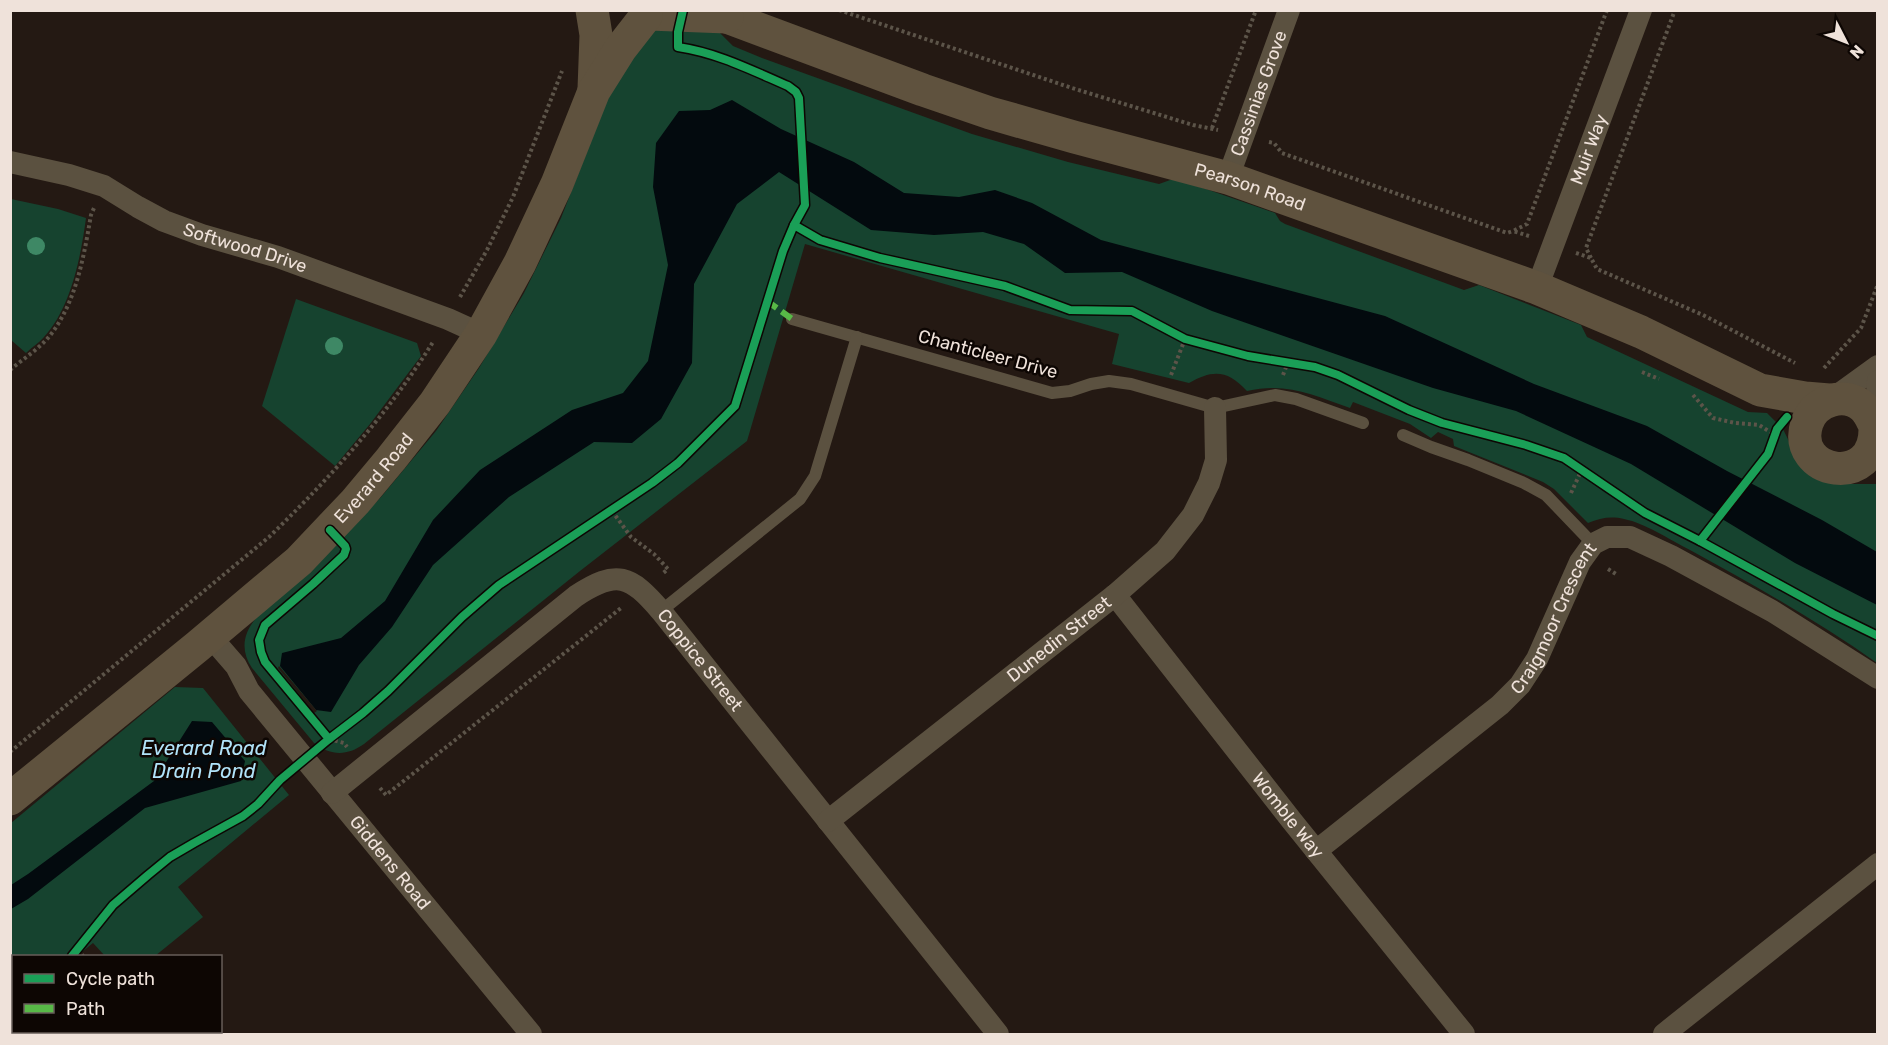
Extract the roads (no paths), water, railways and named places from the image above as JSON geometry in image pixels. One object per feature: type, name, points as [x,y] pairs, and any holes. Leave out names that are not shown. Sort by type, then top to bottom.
[{"type":"street","name":"Everard Road","points":[[592,10],[596,35],[594,91]]},
{"type":"street","name":"Pearson Road","points":[[602,10],[618,19],[632,20],[649,14],[723,14],[890,78],[990,113],[1228,178],[1537,288],[1641,332],[1760,390],[1805,398],[1826,391],[1841,398],[1853,400],[1864,407],[1875,427]]},
{"type":"street","name":"Cassinias Grove","points":[[1228,178],[1289,10]]},
{"type":"street","name":"Muir Way","points":[[1537,288],[1641,10]]},
{"type":"street","name":"Everard Road","points":[[10,799],[299,561],[356,502],[435,403],[481,334],[520,263],[557,184],[594,91],[621,48],[649,14]]},
{"type":"street","name":"Softwood Drive","points":[[10,162],[69,175],[104,186],[138,207],[183,228],[278,257],[448,318],[481,334]]},
{"type":"street","points":[[1785,435],[1805,429],[1809,417],[1826,391],[1878,366]]},
{"type":"street","points":[[1839,469],[1853,467],[1871,451],[1875,439],[1878,381]]},
{"type":"street","name":"Pearson Road","points":[[1760,390],[1785,435],[1809,451],[1817,461],[1827,467],[1839,469]]},
{"type":"street","name":"Dunedin Street","points":[[828,821],[1115,595],[1165,550],[1193,515],[1209,483],[1215,460],[1215,408]]},
{"type":"street","points":[[1839,469],[1878,469]]},
{"type":"street","name":"Craigmoor Crescent","points":[[1316,851],[1500,705],[1520,686],[1537,659],[1580,562],[1593,544],[1607,537],[1630,537],[1671,556],[1772,611],[1878,678]]},
{"type":"street","name":"Coppice Street","points":[[332,793],[576,596],[608,579],[619,579],[633,584],[643,591],[661,611],[998,1035]]},
{"type":"street","name":"Womble Way","points":[[1115,595],[1464,1035]]},
{"type":"street","name":"Giddens Road","points":[[204,641],[236,666],[249,691],[531,1035]]},
{"type":"street","points":[[1664,1035],[1878,864]]},
{"type":"lane","name":"Chanticleer Drive","points":[[792,319],[1052,393],[1109,381],[1131,384],[1215,408]]},
{"type":"lane","points":[[661,611],[800,499],[808,489],[815,476],[857,337]]},
{"type":"lane","points":[[1215,408],[1275,395],[1296,399],[1363,423]]},
{"type":"lane","points":[[1403,435],[1524,483],[1546,495],[1593,544]]},
{"type":"water","points":[[732,100],[781,129],[854,162],[904,193],[959,197],[995,190],[1032,203],[1101,240],[1385,316],[1534,384],[1647,426],[1877,552],[1877,605],[1795,563],[1631,464],[1516,411],[1433,388],[1212,311],[1122,272],[1065,273],[1024,244],[983,232],[934,235],[871,230],[779,172],[737,204],[694,284],[692,363],[661,419],[632,443],[594,442],[509,497],[433,565],[392,627],[359,665],[331,712],[316,710],[280,666],[282,653],[341,638],[385,601],[433,520],[480,470],[572,410],[623,393],[648,361],[668,265],[653,187],[656,143],[679,111],[710,110]]},
{"type":"water","name":"Everard Road Drain Pond","points":[[192,721],[212,722],[245,761],[241,781],[145,808],[28,899],[11,909],[11,885],[154,781]]}]
